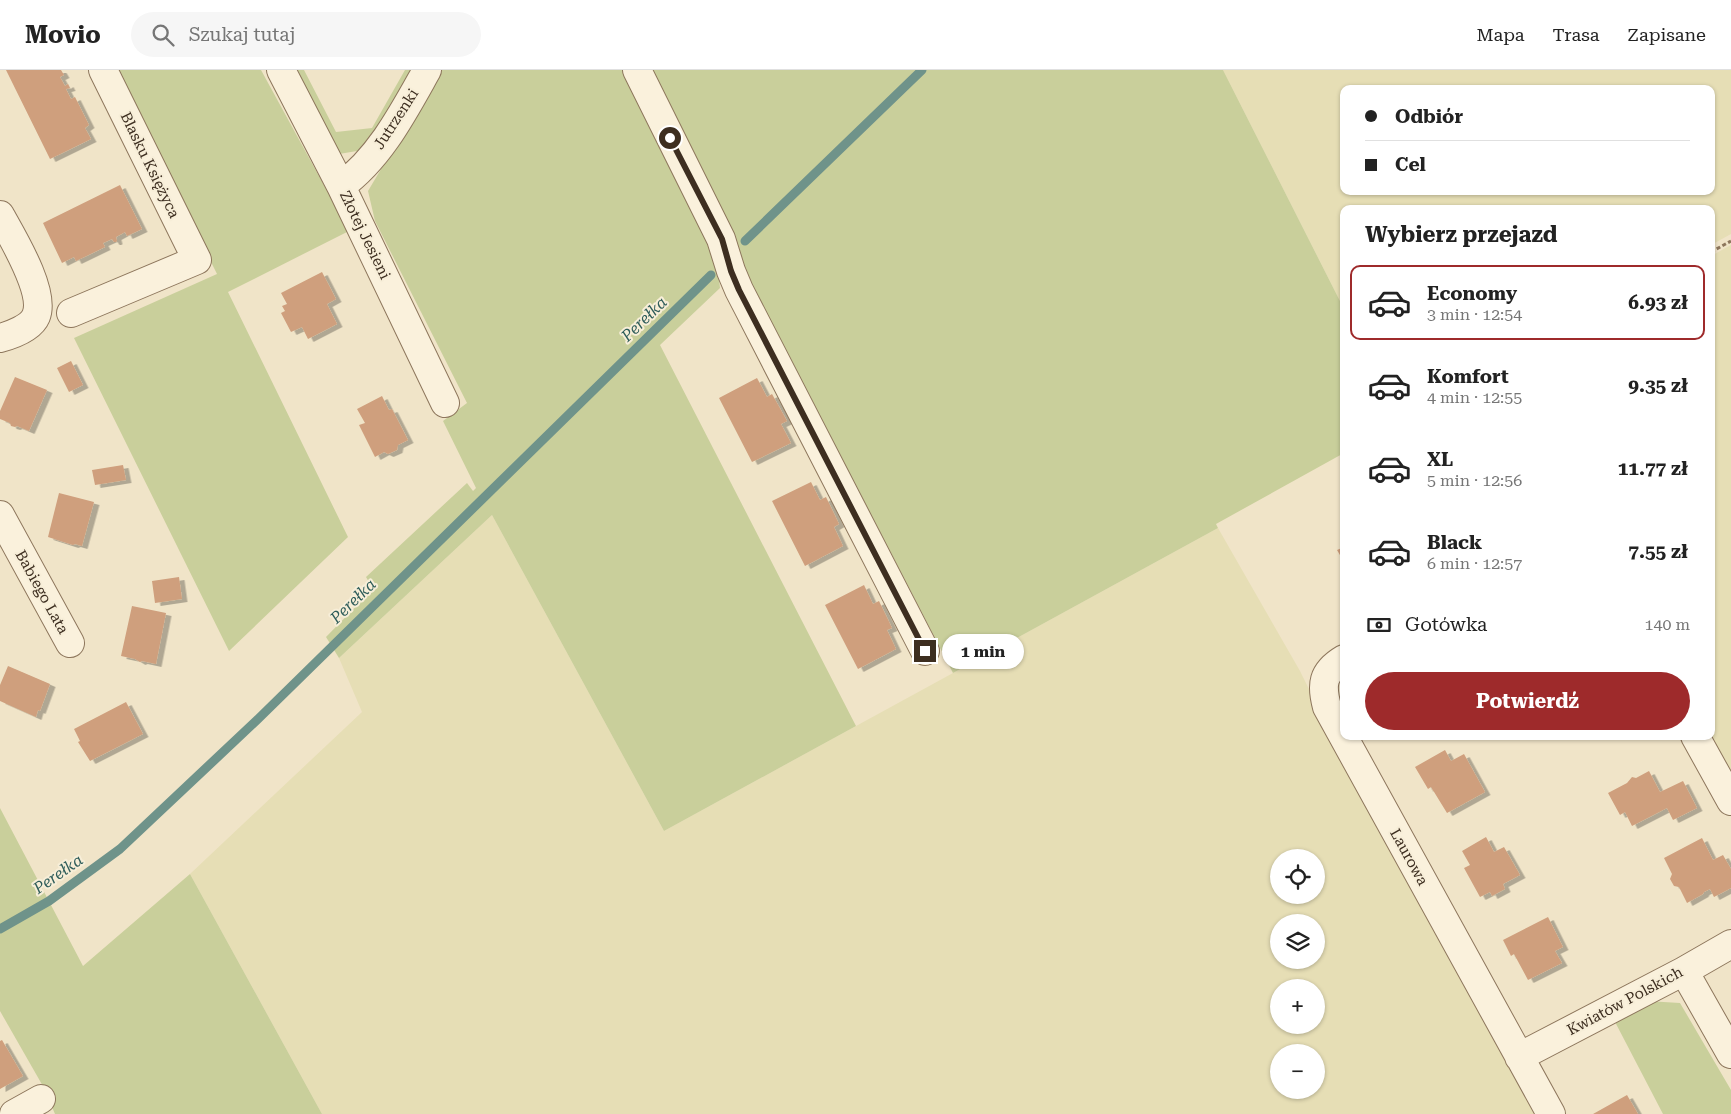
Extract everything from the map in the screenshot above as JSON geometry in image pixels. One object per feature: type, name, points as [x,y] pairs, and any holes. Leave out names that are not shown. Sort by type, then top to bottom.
[{"type":"street","name":"Blasku Księżyca","points":[[71,313],[197,260],[102,70]]},
{"type":"street","name":"Złotej Jesieni","points":[[280,70],[341,186],[445,403]]},
{"type":"street","name":"Jutrzenki","points":[[341,186],[354,177],[392,130],[427,70]]},
{"type":"street","points":[[637,70],[722,239],[731,271],[739,290],[925,651]]},
{"type":"street","points":[[0,215],[27,265],[36,293],[38,308],[36,318],[26,327],[0,338]]},
{"type":"street","name":"Babiego Lata","points":[[0,515],[70,644]]},
{"type":"street","name":"Laurowa","points":[[1340,662],[1326,674],[1323,687],[1327,707],[1340,731]]},
{"type":"street","name":"Laurowa","points":[[1345,740],[1519,1057]]},
{"type":"street","points":[[1698,740],[1731,801]]},
{"type":"street","name":"Kwiatów Polskich","points":[[1519,1057],[1684,971],[1731,944]]},
{"type":"street","points":[[1684,971],[1731,1054]]},
{"type":"street","points":[[1519,1057],[1551,1114]]},
{"type":"street","points":[[14,1114],[41,1099]]},
{"type":"path","points":[[1715,250],[1731,241]]},
{"type":"shaded area","points":[[1223,70],[1731,70],[1731,234],[1715,243],[1715,205],[1340,205],[1340,301]]},
{"type":"shaded area","points":[[1731,245],[1731,779],[1709,740],[1715,740],[1715,254]]},
{"type":"shaded area","points":[[492,515],[664,831],[1218,528],[1300,671],[1382,837],[1535,1114],[322,1114],[190,874],[362,712],[339,658]]},
{"type":"green space","points":[[115,70],[261,70],[349,231],[228,292],[348,537],[229,651],[74,338],[217,274]]},
{"type":"green space","points":[[296,70],[304,70],[336,132],[372,128],[405,70],[416,70],[381,135],[357,151],[339,154]]},
{"type":"green space","points":[[440,70],[624,70],[716,252],[720,288],[660,345],[856,726],[664,831],[492,515],[339,658],[326,637],[373,589],[366,577],[467,483],[473,491],[476,488],[443,421],[467,403],[375,221],[368,191]]},
{"type":"green space","points":[[652,70],[1223,70],[1340,301],[1340,455],[1216,524],[1218,528],[953,673],[743,267]]},
{"type":"green space","points":[[0,808],[83,966],[190,874],[322,1114],[55,1114],[44,1088],[0,1011]]},
{"type":"green space","points":[[1647,1001],[1680,1003],[1731,1090],[1731,1114],[1663,1114],[1614,1020]]},
{"type":"building","points":[[6,70],[61,70],[64,75],[60,77],[65,86],[68,84],[70,88],[66,89],[71,99],[75,97],[89,125],[85,128],[91,139],[50,159]]},
{"type":"building","points":[[120,185],[142,229],[127,236],[125,232],[116,237],[116,242],[112,239],[103,243],[105,247],[76,261],[74,257],[62,263],[43,223]]},
{"type":"building","points":[[322,272],[336,299],[327,304],[337,324],[308,339],[302,327],[291,332],[281,313],[285,311],[282,306],[287,304],[281,293]]},
{"type":"building","points":[[71,361],[83,385],[69,392],[57,368]]},
{"type":"building","points":[[15,377],[47,390],[29,431],[17,426],[11,426],[10,423],[0,419],[0,411]]},
{"type":"building","points":[[757,378],[767,397],[772,394],[787,421],[781,424],[791,443],[752,462],[719,398]]},
{"type":"building","points":[[382,396],[389,410],[392,409],[408,440],[398,445],[397,450],[388,454],[384,452],[375,457],[359,425],[365,423],[357,409]]},
{"type":"building","points":[[123,465],[126,480],[95,485],[92,470]]},
{"type":"building","points":[[811,482],[820,500],[826,497],[839,524],[834,527],[843,546],[805,566],[772,501]]},
{"type":"building","points":[[59,493],[94,502],[82,546],[48,537]]},
{"type":"building","points":[[179,577],[182,599],[155,603],[152,581]]},
{"type":"building","points":[[864,585],[873,604],[879,601],[892,628],[887,630],[896,649],[858,669],[825,605]]},
{"type":"building","points":[[132,606],[166,613],[156,664],[140,662],[121,656]]},
{"type":"building","points":[[8,666],[50,684],[36,717],[0,701],[0,685]]},
{"type":"building","points":[[126,702],[143,734],[90,761],[78,742],[80,741],[74,729]]},
{"type":"building","points":[[1445,750],[1451,761],[1464,754],[1485,792],[1447,813],[1431,787],[1428,789],[1415,767]]},
{"type":"building","points":[[1649,771],[1660,792],[1683,781],[1697,808],[1673,820],[1667,808],[1632,826],[1625,812],[1620,815],[1608,793],[1627,783],[1632,777],[1636,778]]},
{"type":"building","points":[[1486,837],[1494,852],[1504,847],[1520,875],[1503,884],[1505,889],[1492,896],[1490,892],[1480,897],[1464,868],[1470,865],[1462,851]]},
{"type":"building","points":[[1702,838],[1713,860],[1723,855],[1731,869],[1731,888],[1714,897],[1710,889],[1687,903],[1679,887],[1674,886],[1670,879],[1672,874],[1664,858]]},
{"type":"building","points":[[1548,917],[1563,947],[1555,951],[1562,963],[1528,980],[1514,954],[1511,956],[1503,940]]},
{"type":"building","points":[[2,1040],[23,1076],[0,1089],[0,1041]]},
{"type":"building","points":[[1627,1095],[1638,1114],[1593,1114]]},
{"type":"waterway","name":"Perełka","points":[[745,241],[922,70]]},
{"type":"waterway","name":"Perełka","points":[[0,929],[49,901],[120,849],[257,720],[711,275]]},
{"type":"route","points":[[670,138],[722,239],[731,271],[739,290],[925,651]]}]
